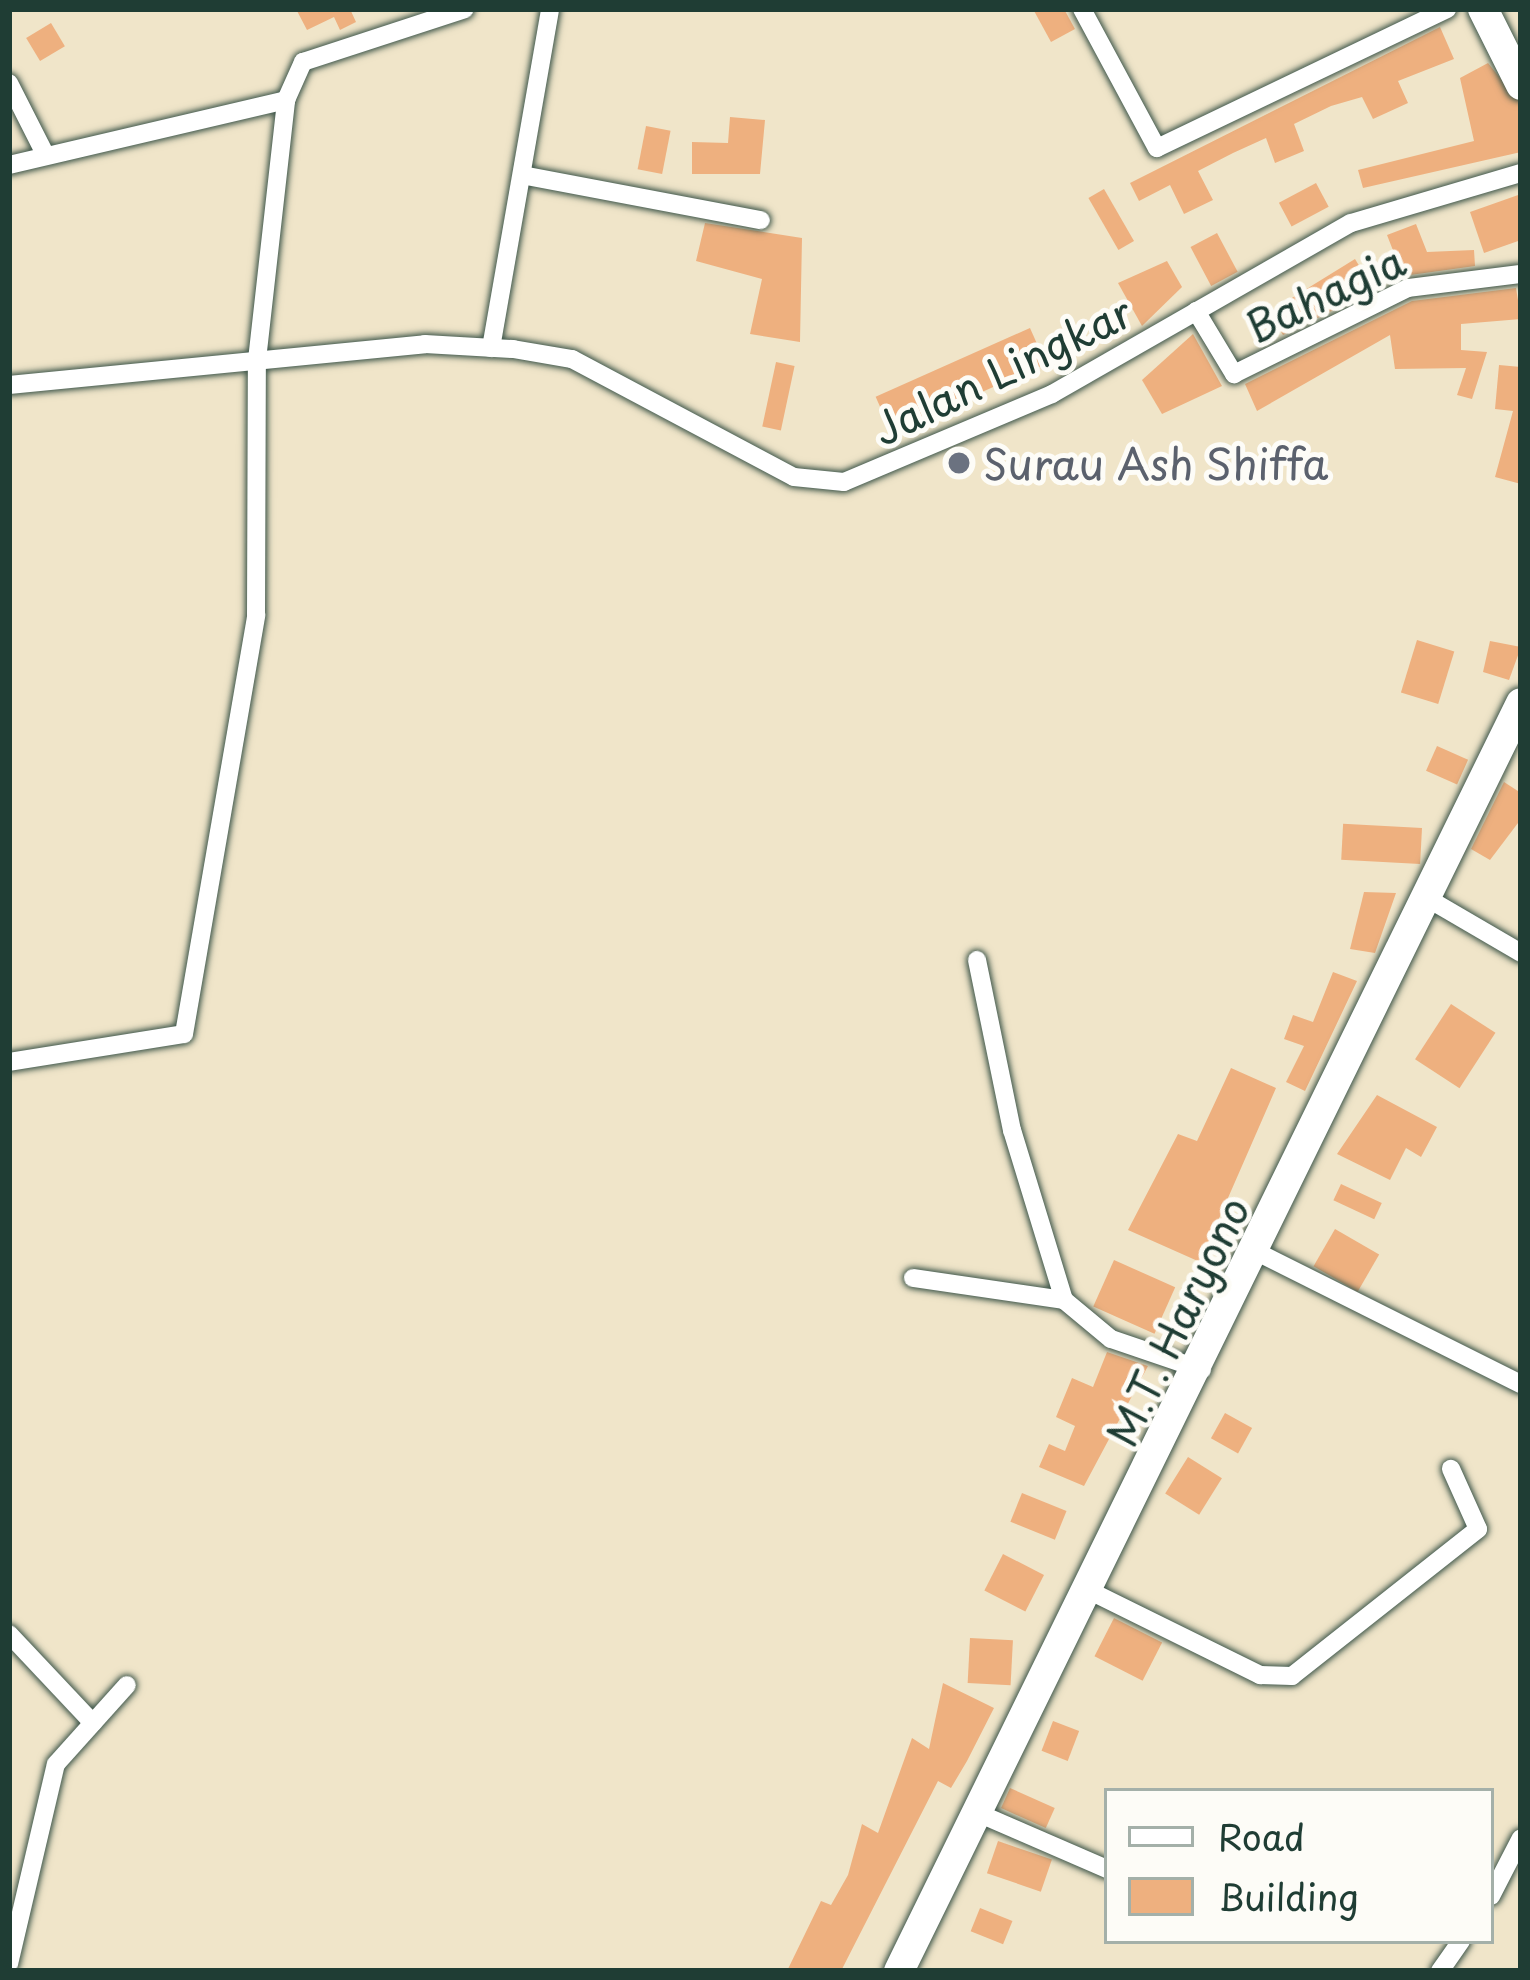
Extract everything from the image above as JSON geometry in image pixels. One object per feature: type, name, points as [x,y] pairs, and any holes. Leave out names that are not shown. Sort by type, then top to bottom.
[{"type":"highway","points":[[1483,9],[1521,85]]},
{"type":"highway","name":"M.T. Haryono","points":[[899,1971],[1202,1370],[1521,704]]},
{"type":"street","points":[[9,1063],[184,1034],[256,615],[257,360],[286,100],[302,62],[428,14],[465,9]]},
{"type":"street","points":[[491,348],[550,9]]},
{"type":"street","points":[[1082,9],[1157,148],[1410,16],[1447,9]]},
{"type":"street","points":[[9,83],[45,154]]},
{"type":"street","points":[[9,165],[286,100]]},
{"type":"street","name":"Jalan Lingkar","points":[[9,385],[257,360],[491,348],[572,359],[820,484],[938,449],[1351,223],[1521,173]]},
{"type":"street","points":[[522,175],[761,220]]},
{"type":"street","name":"Bahagia","points":[[1196,311],[1234,374],[1408,288],[1521,274]]},
{"type":"street","points":[[1426,898],[1521,953]]},
{"type":"street","points":[[977,960],[1064,1300]]},
{"type":"street","points":[[1257,1252],[1521,1384]]},
{"type":"street","points":[[913,1278],[1064,1300],[1111,1339],[1202,1370]]},
{"type":"street","points":[[1090,1592],[1260,1675],[1292,1676],[1478,1529],[1451,1469]]},
{"type":"street","points":[[9,1634],[93,1723]]},
{"type":"street","points":[[10,1961],[56,1764],[128,1685]]},
{"type":"street","points":[[977,1813],[1104,1867]]},
{"type":"street","points":[[1494,1890],[1521,1838]]},
{"type":"street","points":[[1440,1971],[1459,1944]]},
{"type":"building","points":[[296,9],[350,9],[356,22],[340,30],[334,17],[307,30]]},
{"type":"building","points":[[1033,9],[1064,9],[1075,29],[1051,42]]},
{"type":"building","points":[[51,23],[65,46],[40,61],[26,38]]},
{"type":"building","points":[[1440,27],[1454,59],[1398,81],[1408,103],[1373,119],[1362,97],[1331,106],[1294,124],[1304,151],[1275,163],[1266,138],[1233,153],[1198,171],[1213,200],[1184,214],[1170,185],[1139,201],[1130,183]]},
{"type":"building","points":[[1488,63],[1521,104],[1521,152],[1363,188],[1358,170],[1474,141],[1460,78]]},
{"type":"building","points":[[730,117],[765,120],[760,174],[692,174],[692,142],[728,143]]},
{"type":"building","points":[[646,126],[671,131],[662,174],[638,169]]},
{"type":"building","points":[[1316,183],[1329,207],[1292,227],[1279,203]]},
{"type":"building","points":[[1104,189],[1134,241],[1118,250],[1088,198]]},
{"type":"building","points":[[1521,194],[1521,240],[1484,253],[1470,212]]},
{"type":"building","points":[[705,223],[802,238],[800,342],[750,334],[762,279],[696,261]]},
{"type":"building","points":[[1416,224],[1427,252],[1474,250],[1475,266],[1403,276],[1387,235]]},
{"type":"building","points":[[1217,233],[1238,272],[1211,286],[1191,247]]},
{"type":"building","points":[[1355,259],[1374,290],[1283,335],[1269,312]]},
{"type":"building","points":[[1167,261],[1182,287],[1142,326],[1118,283]]},
{"type":"building","points":[[1516,288],[1521,319],[1461,324],[1461,350],[1487,352],[1472,399],[1457,395],[1466,368],[1395,369],[1390,335],[1257,411],[1245,384],[1412,301]]},
{"type":"building","points":[[1030,328],[1046,364],[891,432],[876,397]]},
{"type":"building","points":[[1193,334],[1222,386],[1162,414],[1142,380]]},
{"type":"building","points":[[776,362],[795,366],[781,431],[762,427]]},
{"type":"building","points":[[1499,365],[1521,367],[1521,484],[1495,477],[1513,411],[1495,409]]},
{"type":"building","points":[[1417,640],[1454,651],[1438,704],[1401,693]]},
{"type":"building","points":[[1490,641],[1521,647],[1509,680],[1483,672]]},
{"type":"building","points":[[1437,746],[1468,760],[1457,784],[1426,771]]},
{"type":"building","points":[[1504,782],[1521,793],[1521,819],[1490,860],[1471,849]]},
{"type":"building","points":[[1343,824],[1422,828],[1420,864],[1341,860]]},
{"type":"building","points":[[1364,892],[1396,893],[1375,953],[1350,949]]},
{"type":"building","points":[[1333,972],[1357,981],[1305,1091],[1286,1082],[1304,1046],[1284,1039],[1293,1015],[1313,1022]]},
{"type":"building","points":[[1451,1004],[1495,1033],[1460,1088],[1415,1059]]},
{"type":"building","points":[[1231,1068],[1276,1088],[1200,1262],[1128,1230],[1178,1134],[1197,1141]]},
{"type":"building","points":[[1377,1095],[1437,1127],[1421,1157],[1406,1148],[1390,1180],[1337,1154]]},
{"type":"building","points":[[1341,1184],[1382,1203],[1374,1219],[1333,1200]]},
{"type":"building","points":[[1335,1229],[1379,1254],[1358,1292],[1314,1266]]},
{"type":"building","points":[[1114,1260],[1175,1287],[1154,1334],[1093,1307]]},
{"type":"building","points":[[1107,1352],[1148,1366],[1084,1486],[1039,1467],[1049,1444],[1065,1451],[1075,1426],[1056,1417],[1072,1378],[1093,1387]]},
{"type":"building","points":[[1225,1413],[1252,1428],[1238,1453],[1211,1438]]},
{"type":"building","points":[[1188,1457],[1222,1478],[1199,1515],[1165,1493]]},
{"type":"building","points":[[1022,1493],[1067,1511],[1055,1540],[1010,1522]]},
{"type":"building","points":[[1003,1554],[1044,1575],[1025,1611],[984,1591]]},
{"type":"building","points":[[1114,1618],[1162,1643],[1143,1681],[1094,1656]]},
{"type":"building","points":[[970,1638],[1013,1640],[1011,1685],[968,1683]]},
{"type":"building","points":[[943,1683],[994,1708],[967,1761],[951,1788],[938,1781],[841,1971],[787,1971],[821,1901],[831,1905],[848,1875],[862,1824],[878,1833],[912,1738],[929,1749]]},
{"type":"building","points":[[1053,1721],[1079,1731],[1068,1761],[1042,1751]]},
{"type":"building","points":[[1010,1788],[1055,1808],[1046,1828],[1001,1808]]},
{"type":"building","points":[[998,1841],[1052,1860],[1041,1892],[987,1873]]},
{"type":"building","points":[[980,1908],[1012,1921],[1003,1944],[971,1931]]},
{"type":"place","name":"Surau Ash Shiffa","points":[[959,463]]}]
